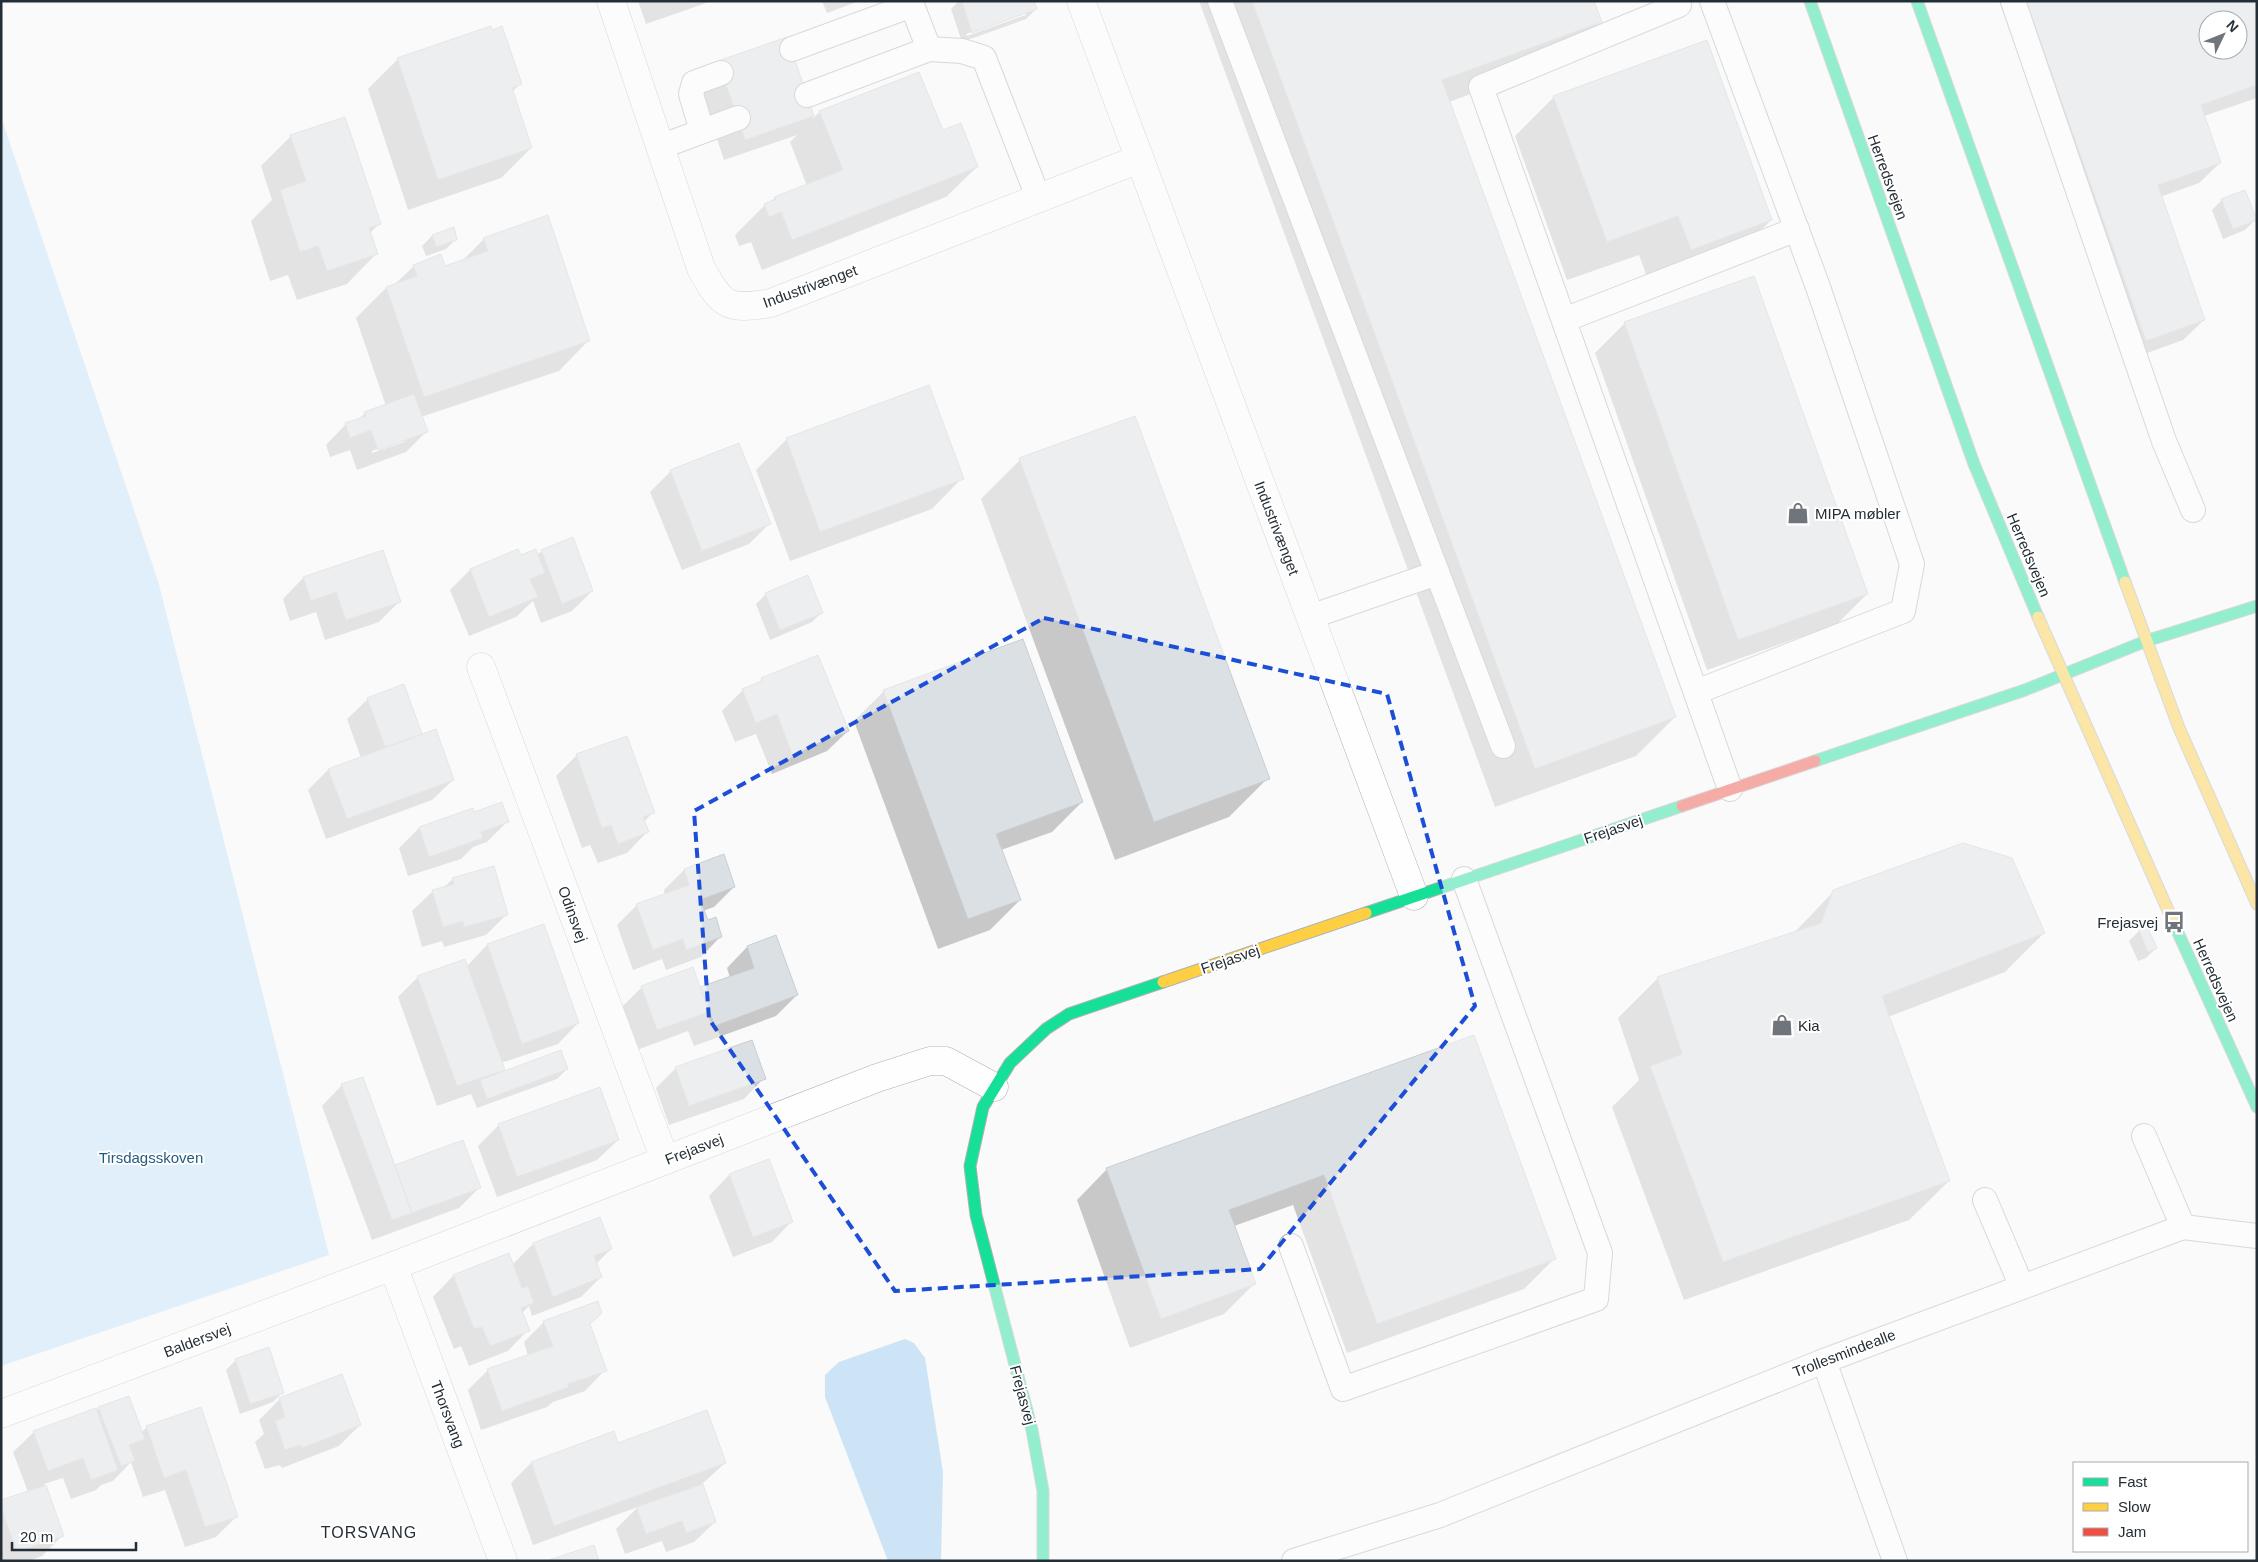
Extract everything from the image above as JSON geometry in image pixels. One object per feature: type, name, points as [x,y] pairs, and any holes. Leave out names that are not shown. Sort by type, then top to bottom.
[{"type":"street","name":"Industrivænget","points":[[611,1],[701,268],[714,291],[728,304],[748,306],[772,303],[1038,197],[1139,159]]},
{"type":"street","name":"Industrivænget","points":[[1080,1],[1414,896]]},
{"type":"street","name":"Herredsvejen","points":[[1810,1],[1974,464],[2062,676],[2257,1107]]},
{"type":"street","points":[[1918,1],[2146,641],[2179,728],[2257,904]]},
{"type":"street","name":"Frejasvej","points":[[1044,1561],[1043,1491],[1032,1430],[976,1215],[970,1166],[983,1108],[994,1087],[1010,1063],[1046,1029],[1069,1014],[2062,676],[2146,641],[2257,606]]},
{"type":"street","name":"Odinsvej","points":[[481,667],[665,1160]]},
{"type":"street","name":"Frejasvej","points":[[393,1266],[877,1078],[930,1061],[946,1061],[994,1087]]},
{"type":"street","name":"Baldersvej","points":[[1,1414],[393,1266]]},
{"type":"street","name":"Thorsvang","points":[[393,1266],[504,1561]]},
{"type":"lane","points":[[1220,1],[1503,746]]},
{"type":"lane","points":[[1696,692],[1903,611],[1912,564],[1797,229],[1712,1]]},
{"type":"lane","points":[[2013,1],[2164,441],[2193,510]]},
{"type":"lane","points":[[1682,3],[1481,87],[1730,789]]},
{"type":"lane","points":[[792,49],[912,5],[929,49]]},
{"type":"lane","points":[[807,95],[929,49],[962,51],[984,58],[1038,197]]},
{"type":"lane","points":[[702,131],[691,94],[694,83],[722,72]]},
{"type":"lane","points":[[660,146],[738,118]]},
{"type":"lane","points":[[1564,320],[1797,229]]},
{"type":"lane","points":[[1310,617],[1437,573]]},
{"type":"lane","points":[[1291,1246],[1343,1390],[1596,1299],[1600,1253],[1464,879]]},
{"type":"lane","points":[[2144,1136],[2183,1227]]},
{"type":"lane","points":[[1985,1200],[2022,1287]]},
{"type":"lane","name":"Trollesmindealle","points":[[1294,1561],[1440,1515],[1824,1360],[2183,1227],[2257,1236]]},
{"type":"lane","points":[[1824,1360],[1895,1561]]},
{"type":"highlighted area","points":[[1044,618],[1387,694],[1475,1006],[1260,1269],[895,1291],[709,1019],[694,811]]},
{"type":"green space","name":"Tirsdagsskoven","points":[[1,117],[158,581],[329,1255],[1,1366]]},
{"type":"shaded area","points":[[905,1339],[914,1343],[925,1358],[943,1472],[941,1561],[888,1561],[825,1397],[825,1375],[839,1362]]},
{"type":"building","points":[[962,1],[1034,1],[1037,9],[972,33]]},
{"type":"building","points":[[1252,1],[1594,1],[1602,22],[1442,80],[1676,717],[1535,769]]},
{"type":"building","points":[[2026,1],[2257,1],[2257,85],[2201,105],[2221,163],[2158,185],[2205,320],[2146,341]]},
{"type":"building","points":[[491,26],[492,30],[502,26],[522,84],[512,88],[532,148],[438,180],[397,58]]},
{"type":"building","points":[[787,37],[814,116],[745,140],[718,61]]},
{"type":"building","points":[[1707,40],[1772,220],[1691,250],[1678,216],[1607,242],[1553,96]]},
{"type":"building","points":[[919,72],[943,130],[961,123],[978,167],[792,240],[781,212],[769,217],[764,204],[776,199],[774,197],[843,170],[819,111]]},
{"type":"building","points":[[345,117],[381,224],[369,228],[378,254],[327,271],[318,246],[300,252],[280,190],[306,181],[290,135]]},
{"type":"building","points":[[2245,190],[2257,220],[2233,229],[2221,199]]},
{"type":"building","points":[[548,215],[590,341],[424,397],[386,287],[417,276],[413,265],[441,254],[445,266],[488,251],[483,238]]},
{"type":"building","points":[[454,227],[457,240],[436,247],[432,235]]},
{"type":"building","points":[[1754,276],[1868,594],[1738,640],[1624,322]]},
{"type":"building","points":[[929,385],[964,479],[820,532],[786,438]]},
{"type":"building","points":[[414,394],[428,432],[378,450],[371,430],[350,438],[345,423],[366,416],[364,412]]},
{"type":"building","points":[[1135,416],[1270,779],[1154,822],[1019,458]]},
{"type":"building","points":[[739,443],[771,524],[702,551],[670,470]]},
{"type":"building","points":[[573,537],[593,591],[562,604],[541,550]]},
{"type":"building","points":[[518,549],[521,555],[536,549],[545,573],[530,579],[538,597],[489,617],[470,569]]},
{"type":"building","points":[[383,550],[401,602],[346,620],[336,592],[311,601],[303,577]]},
{"type":"building","points":[[808,575],[823,613],[780,630],[765,593]]},
{"type":"building","points":[[1023,639],[1083,802],[996,834],[1021,900],[968,919],[883,690]]},
{"type":"building","points":[[818,655],[849,731],[792,754],[777,714],[756,723],[742,689],[762,681],[761,678]]},
{"type":"building","points":[[404,684],[422,734],[385,747],[367,698]]},
{"type":"building","points":[[436,729],[454,780],[347,819],[328,769]]},
{"type":"building","points":[[627,736],[655,813],[643,817],[649,832],[618,844],[611,825],[602,828],[576,754]]},
{"type":"building","points":[[502,802],[509,822],[481,832],[483,838],[429,857],[419,827],[473,808],[474,812]]},
{"type":"building","name":"Kia","points":[[1963,843],[2012,858],[2045,933],[1882,996],[1950,1181],[1723,1262],[1650,1066],[1682,1054],[1657,977],[1821,923],[1833,890]]},
{"type":"building","points":[[724,854],[735,887],[700,900],[708,920],[716,917],[722,937],[686,950],[683,939],[653,950],[636,904],[689,885],[684,869]]},
{"type":"building","points":[[494,866],[508,915],[464,927],[463,921],[443,927],[432,890],[454,884],[452,878]]},
{"type":"building","points":[[544,924],[579,1023],[522,1044],[487,944]]},
{"type":"building","points":[[2147,926],[2157,948],[2148,952],[2139,930]]},
{"type":"building","points":[[776,935],[798,995],[715,1026],[700,987],[754,968],[747,946]]},
{"type":"building","points":[[465,959],[505,1070],[457,1086],[417,976]]},
{"type":"building","points":[[693,967],[709,1012],[657,1030],[641,986]]},
{"type":"building","points":[[1474,1035],[1556,1259],[1377,1324],[1324,1175],[1229,1210],[1256,1284],[1161,1319],[1106,1168]]},
{"type":"building","points":[[752,1040],[766,1079],[689,1106],[675,1067]]},
{"type":"building","points":[[561,1050],[568,1069],[487,1099],[480,1080]]},
{"type":"building","points":[[363,1077],[412,1213],[392,1220],[341,1084]]},
{"type":"building","points":[[600,1087],[619,1140],[517,1177],[498,1124]]},
{"type":"building","points":[[463,1140],[481,1188],[412,1213],[395,1165]]},
{"type":"building","points":[[769,1159],[793,1222],[753,1237],[729,1174]]},
{"type":"building","points":[[600,1217],[612,1249],[594,1256],[602,1277],[553,1297],[533,1243]]},
{"type":"building","points":[[509,1253],[522,1288],[528,1286],[534,1303],[521,1308],[530,1331],[490,1346],[482,1327],[474,1329],[453,1275]]},
{"type":"building","points":[[598,1301],[602,1313],[590,1324],[607,1371],[568,1384],[569,1387],[502,1411],[487,1369],[553,1346],[543,1321]]},
{"type":"building","points":[[269,1347],[284,1393],[250,1404],[235,1359]]},
{"type":"building","points":[[342,1374],[361,1425],[302,1448],[300,1445],[285,1450],[275,1421],[285,1417],[279,1398]]},
{"type":"building","points":[[129,1396],[145,1439],[129,1445],[135,1461],[121,1466],[98,1407]]},
{"type":"building","points":[[201,1407],[238,1517],[205,1527],[186,1470],[164,1478],[146,1426]]},
{"type":"building","points":[[96,1408],[118,1470],[91,1480],[83,1458],[48,1471],[33,1431]]},
{"type":"building","points":[[707,1410],[726,1463],[554,1526],[531,1462],[614,1431],[618,1443]]},
{"type":"building","points":[[703,1484],[716,1522],[686,1533],[682,1521],[646,1534],[636,1507]]},
{"type":"building","points":[[46,1485],[64,1536],[17,1552],[1,1508],[1,1500]]},
{"type":"building","points":[[594,1545],[599,1561],[549,1561],[549,1560]]},
{"type":"traffic: fast","points":[[1810,1],[1974,464],[2038,617]]},
{"type":"traffic: fast","points":[[1917,1],[2125,582]]},
{"type":"traffic: fast","points":[[1815,761],[2025,690],[2146,641],[2257,606]]},
{"type":"traffic: fast","points":[[1366,913],[1682,806]]},
{"type":"traffic: fast","points":[[2175,926],[2257,1107]]},
{"type":"traffic: fast","points":[[1043,1561],[1043,1491],[1032,1430],[976,1215],[970,1166],[983,1107],[1010,1063],[1046,1029],[1069,1014],[1163,982]]},
{"type":"traffic: slow","points":[[2125,582],[2179,728],[2257,904]]},
{"type":"traffic: slow","points":[[2038,617],[2175,926]]},
{"type":"traffic: slow","points":[[1163,982],[1366,913]]},
{"type":"traffic: jam","points":[[1682,806],[1815,761]]},
{"type":"place","name":"MIPA møbler","points":[[1798,513]]},
{"type":"place","name":"Frejasvej","points":[[2174,922]]},
{"type":"place","name":"Kia","points":[[1782,1025]]},
{"type":"district","name":"TORSVANG","points":[[369,1532]]}]
